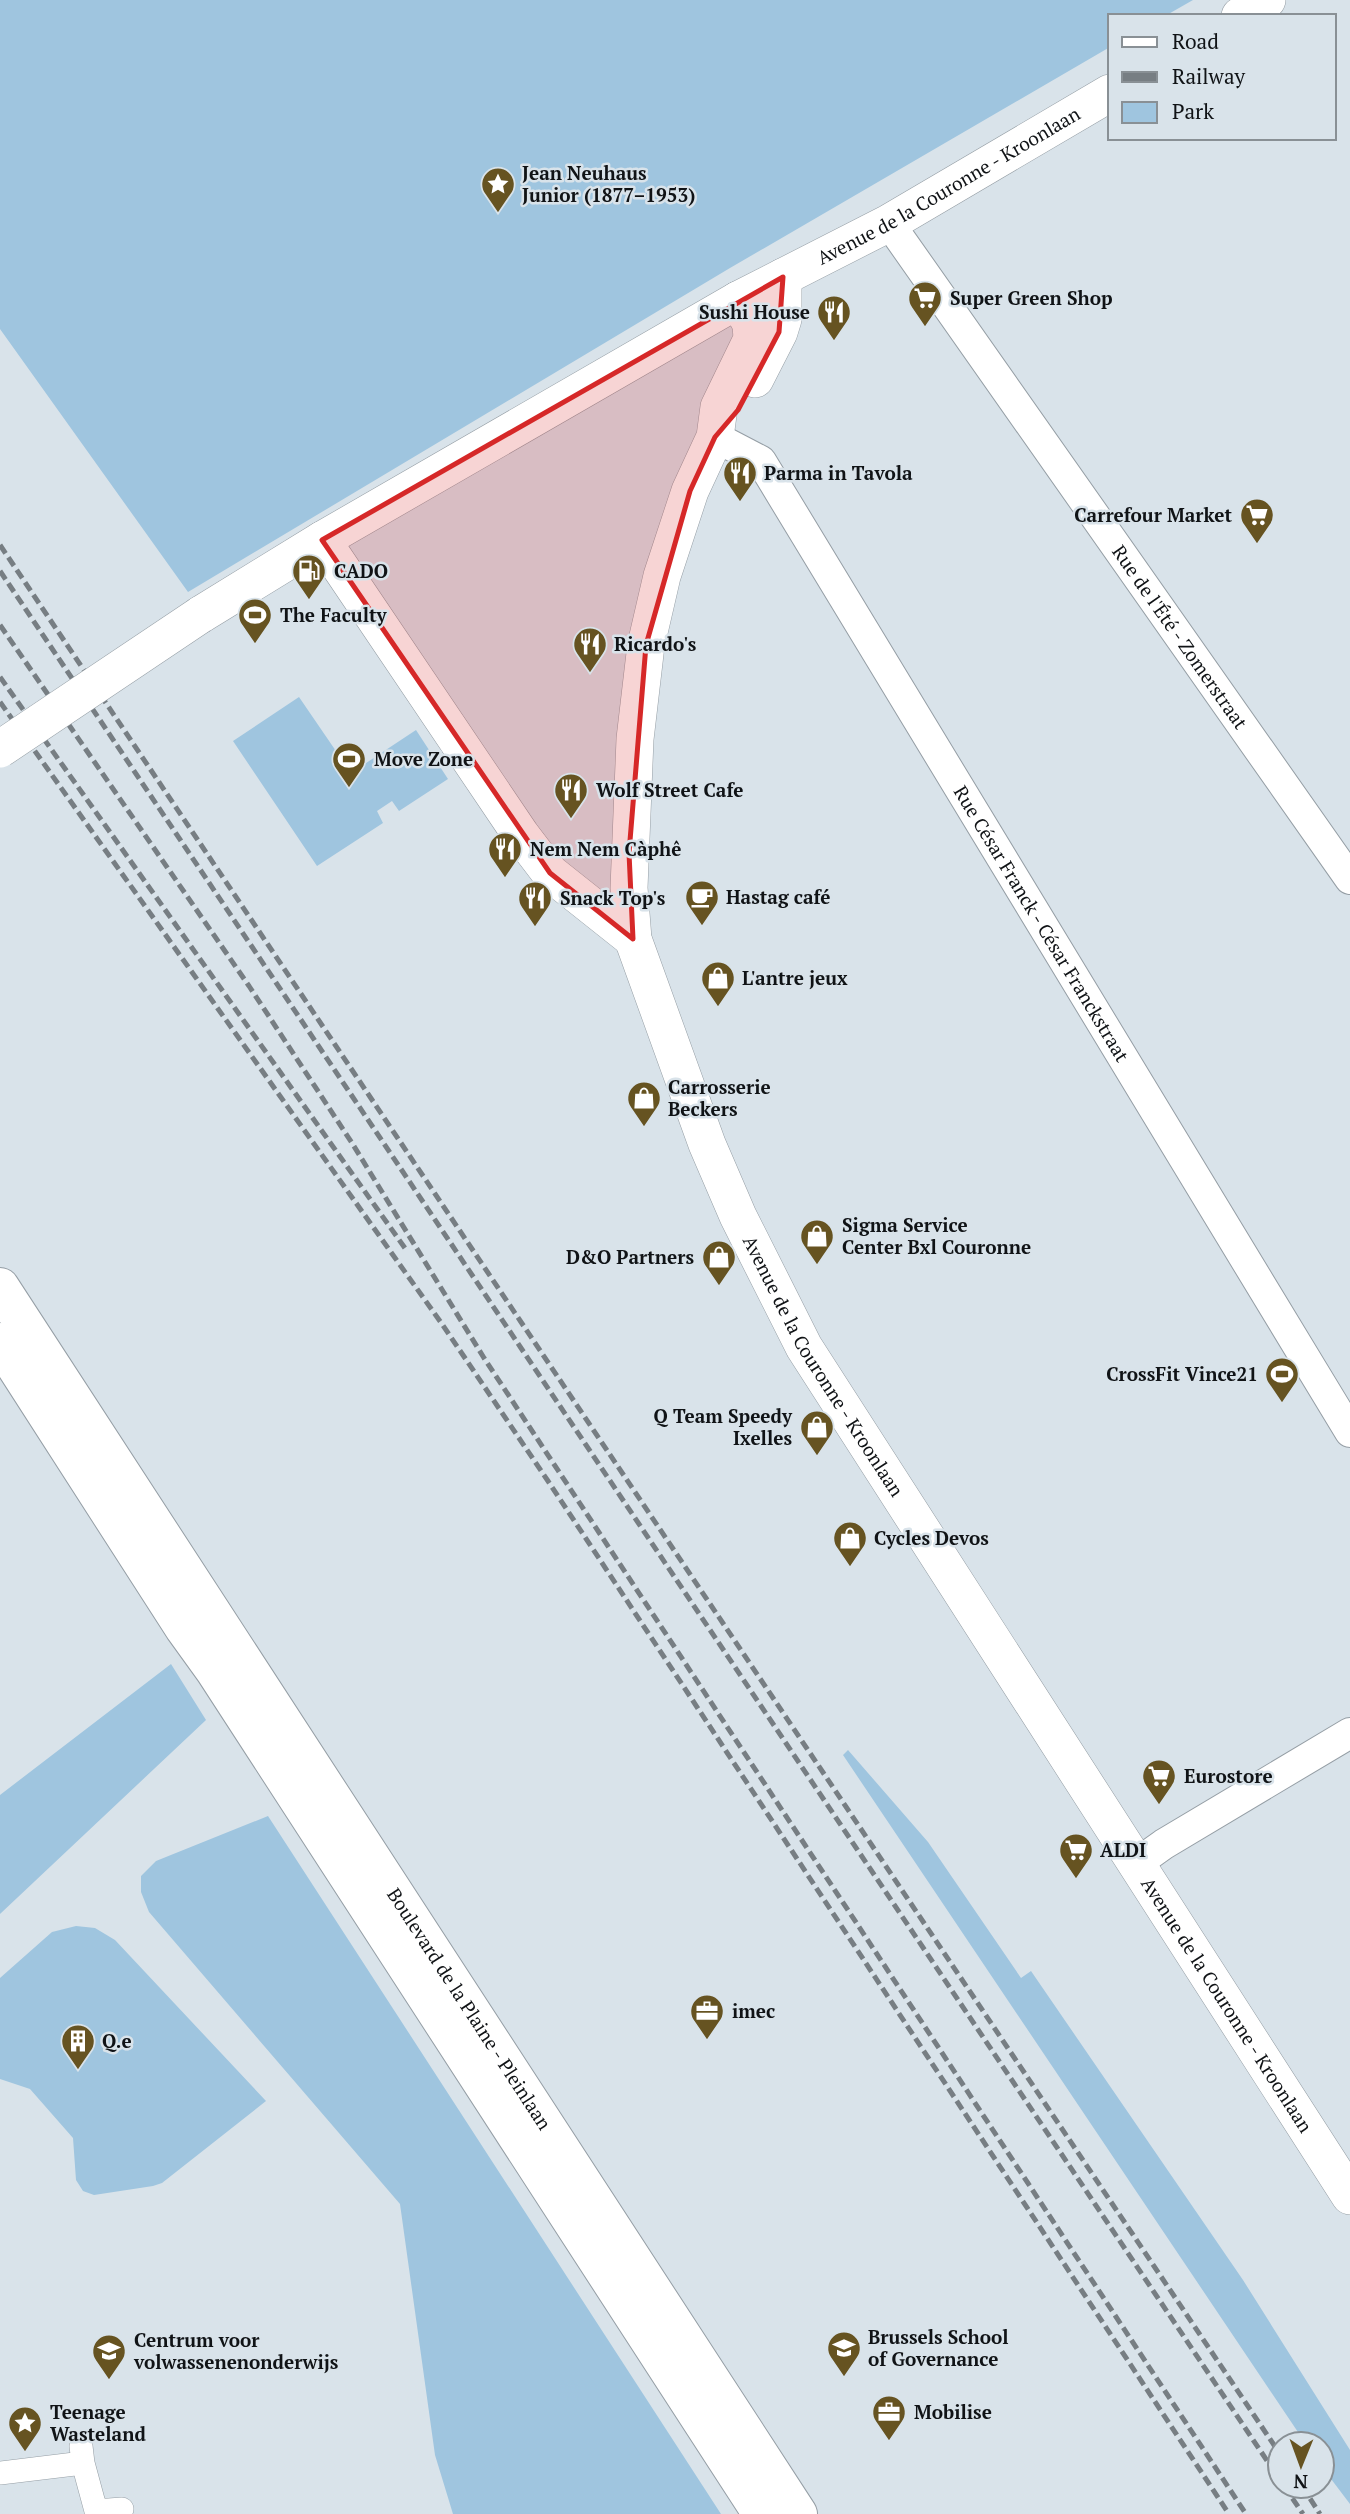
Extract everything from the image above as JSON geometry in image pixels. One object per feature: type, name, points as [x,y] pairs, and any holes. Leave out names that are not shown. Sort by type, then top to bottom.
[{"type":"main road","name":"Boulevard de la Plaine - Pleinlaan","points":[[0,1287],[129,1512],[184,1629],[215,1671],[762,2514]]},
{"type":"main road","name":"Boulevard de la Plaine - Pleinlaan","points":[[0,1342],[129,1512],[798,2514]]},
{"type":"street","points":[[1243,14],[1267,0]]},
{"type":"street","name":"Avenue de la Couronne - Kroonlaan","points":[[1108,94],[889,223],[737,300],[751,324],[752,339],[719,407],[715,437],[682,516],[662,576],[646,645],[635,738],[629,853],[633,939],[707,1144],[738,1216],[804,1347],[1350,2196]]},
{"type":"street","name":"Rue de l'Été - Zomerstraat","points":[[889,223],[1350,879]]},
{"type":"street","name":"Avenue de la Couronne - Kroonlaan","points":[[715,437],[738,410],[779,332],[783,319],[783,277]]},
{"type":"street","points":[[0,749],[200,615],[322,540],[737,300]]},
{"type":"street","name":"Rue César Franck - César Franckstraat","points":[[715,437],[761,461],[1350,1432]]},
{"type":"street","points":[[322,540],[505,812],[550,873],[633,939]]},
{"type":"street","points":[[1136,1864],[1164,1844],[1350,1733]]},
{"type":"street","points":[[0,2473],[28,2459],[82,2455],[96,2511],[122,2509]]},
{"type":"highlighted area","points":[[783,277],[779,332],[738,410],[715,437],[690,491],[646,645],[629,853],[633,939],[550,873],[322,540]]},
{"type":"green space","points":[[0,0],[1193,0],[1168,14],[1108,14],[1108,48],[730,268],[188,592],[0,329]]},
{"type":"green space","name":"Move Zone","points":[[299,697],[351,773],[416,730],[448,779],[399,811],[392,801],[377,811],[383,823],[317,866],[233,741]]},
{"type":"green space","points":[[171,1664],[206,1720],[0,1914],[0,1795]]},
{"type":"green space","points":[[848,1750],[928,1842],[1021,1978],[1031,1971],[1243,2280],[1350,2450],[1350,2504],[1336,2486],[1336,2430],[1297,2430],[843,1755]]},
{"type":"green space","points":[[268,1816],[721,2514],[453,2514],[435,2455],[400,2204],[149,1912],[141,1892],[141,1876],[156,1861]]},
{"type":"green space","points":[[76,1926],[95,1928],[115,1940],[266,2101],[162,2183],[153,2186],[94,2195],[83,2191],[76,2180],[73,2138],[30,2089],[0,2079],[0,1978],[52,1932]]},
{"type":"railway","points":[[0,545],[1266,2433]]},
{"type":"railway","points":[[0,571],[1266,2459]]},
{"type":"railway","points":[[0,625],[249,986],[352,1143],[484,1358],[1246,2514]]},
{"type":"railway","points":[[0,677],[407,1251]]},
{"type":"railway","points":[[0,702],[442,1324],[1229,2514]]},
{"type":"railway","points":[[1294,2500],[1303,2514]]},
{"type":"railway","points":[[1311,2500],[1320,2514]]},
{"type":"place","name":"Jean Neuhaus Junior (1877–1953)","points":[[498,214]]},
{"type":"place","name":"Super Green Shop","points":[[925,328]]},
{"type":"place","name":"Sushi House","points":[[834,342]]},
{"type":"place","name":"Parma in Tavola","points":[[740,503]]},
{"type":"place","name":"Carrefour Market","points":[[1257,545]]},
{"type":"place","name":"CADO","points":[[309,601]]},
{"type":"place","name":"The Faculty","points":[[255,645]]},
{"type":"place","name":"Ricardo's","points":[[590,674]]},
{"type":"place","name":"Move Zone","points":[[349,789]]},
{"type":"place","name":"Wolf Street Cafe","points":[[571,820]]},
{"type":"place","name":"Nem Nem Càphê","points":[[505,879]]},
{"type":"place","name":"Hastag café","points":[[702,927]]},
{"type":"place","name":"Snack Top's","points":[[535,928]]},
{"type":"place","name":"L'antre jeux","points":[[718,1008]]},
{"type":"place","name":"Carrosserie Beckers","points":[[644,1128]]},
{"type":"place","name":"Sigma Service Center Bxl Couronne","points":[[817,1266]]},
{"type":"place","name":"D&O Partners","points":[[719,1287]]},
{"type":"place","name":"CrossFit Vince21","points":[[1282,1404]]},
{"type":"place","name":"Q Team Speedy Ixelles","points":[[817,1457]]},
{"type":"place","name":"Cycles Devos","points":[[850,1568]]},
{"type":"place","name":"Eurostore","points":[[1159,1806]]},
{"type":"place","name":"ALDI","points":[[1076,1880]]},
{"type":"place","name":"imec","points":[[707,2041]]},
{"type":"place","name":"Q.e","points":[[78,2071]]},
{"type":"place","name":"Brussels School of Governance","points":[[844,2378]]},
{"type":"place","name":"Centrum voor volwassenenonderwijs","points":[[109,2381]]},
{"type":"place","name":"Mobilise","points":[[889,2442]]},
{"type":"place","name":"Teenage Wasteland","points":[[25,2453]]}]
